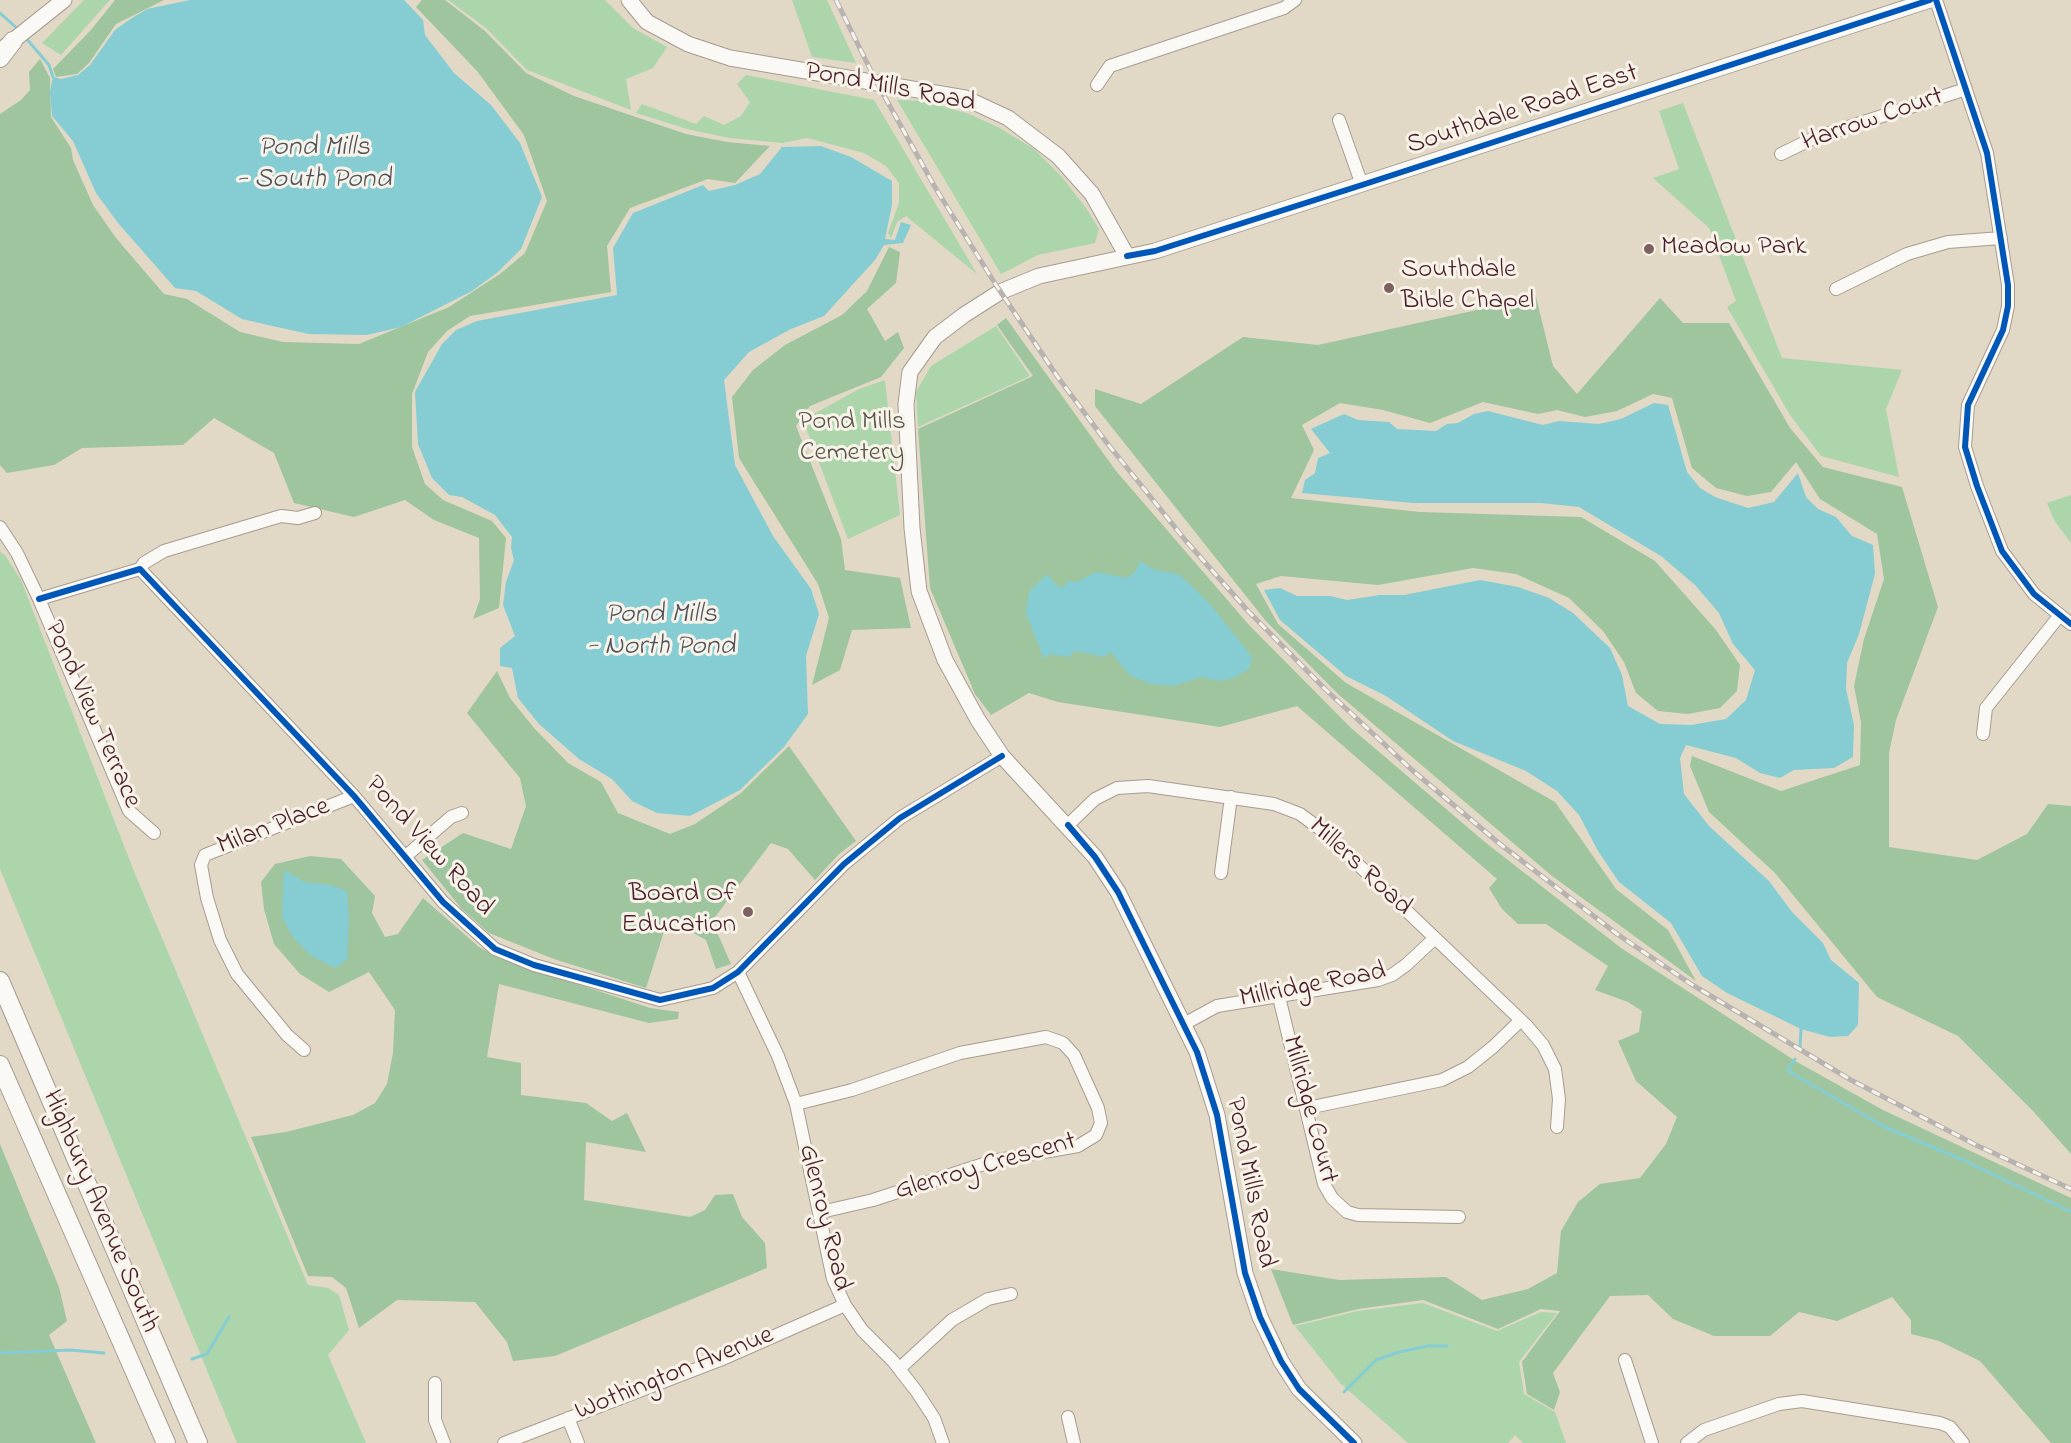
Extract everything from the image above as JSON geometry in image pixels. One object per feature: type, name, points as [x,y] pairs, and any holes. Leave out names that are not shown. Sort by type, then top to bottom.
[{"type":"highway","points":[[0,58],[7,46]]},
{"type":"highway","name":"Highbury Avenue South","points":[[0,981],[198,1443]]},
{"type":"highway","name":"Highbury Avenue South","points":[[0,1065],[166,1443]]},
{"type":"main road","points":[[7,46],[64,0]]},
{"type":"main road","name":"Pond Mills Road","points":[[629,0],[647,22],[688,44],[730,58],[965,98],[1008,118],[1058,156],[1092,194],[1127,256],[1039,276],[1000,292],[935,337],[910,372],[906,404],[907,459],[919,591],[945,660],[978,720],[1002,756],[1068,825],[1095,857],[1118,892],[1197,1052],[1216,1115],[1245,1274],[1260,1317],[1281,1361],[1299,1389],[1354,1443]]},
{"type":"main road","name":"Southdale Road East","points":[[1127,256],[1155,251],[1930,0]]},
{"type":"street","points":[[1097,85],[1110,66],[1284,8],[1295,0]]},
{"type":"street","points":[[1936,0],[1992,171],[2008,306],[2003,330],[1968,405],[1965,447],[2002,551],[2034,594],[2071,624]]},
{"type":"street","name":"Harrow Court","points":[[1781,154],[1814,138],[1966,89]]},
{"type":"street","points":[[1339,120],[1362,185]]},
{"type":"street","points":[[1836,289],[1907,254],[1948,242],[2001,238]]},
{"type":"street","points":[[39,599],[140,569],[164,551],[281,516],[298,518],[315,513]]},
{"type":"street","name":"Pond View Terrace","points":[[0,527],[17,553],[39,599],[129,811],[154,833]]},
{"type":"street","name":"Pond View Road","points":[[140,569],[354,796],[443,902],[495,949],[534,965],[660,1000],[713,988],[738,972],[844,864],[900,818],[1002,756]]},
{"type":"street","points":[[1983,734],[1986,708],[2060,615]]},
{"type":"street","name":"Millers Road","points":[[1068,825],[1095,799],[1117,788],[1148,786],[1274,804],[1300,814],[1323,831],[1521,1020],[1543,1045],[1555,1069],[1559,1099],[1557,1127]]},
{"type":"street","name":"Milan Place","points":[[304,1050],[287,1035],[237,974],[220,940],[207,898],[201,866],[205,855],[354,796]]},
{"type":"street","points":[[1221,873],[1231,797]]},
{"type":"street","points":[[406,856],[451,817],[462,813]]},
{"type":"street","name":"Millridge Road","points":[[1184,1024],[1217,1006],[1279,997],[1392,975],[1435,938]]},
{"type":"street","name":"Glenroy Road","points":[[738,972],[778,1056],[796,1104],[808,1168],[821,1212],[833,1279],[845,1305],[862,1330],[899,1369],[934,1418],[943,1443]]},
{"type":"street","name":"Millridge Court","points":[[1279,997],[1324,1184],[1340,1207],[1358,1215],[1459,1217]]},
{"type":"street","points":[[1307,1108],[1442,1080],[1468,1067],[1494,1047],[1521,1020]]},
{"type":"street","name":"Glenroy Crescent","points":[[796,1104],[852,1090],[960,1053],[1046,1037],[1063,1043],[1074,1055],[1098,1108],[1101,1123],[1096,1135],[1078,1146],[993,1161],[873,1200],[821,1212]]},
{"type":"street","points":[[899,1369],[952,1320],[988,1299],[1011,1294]]},
{"type":"street","name":"Wothington Avenue","points":[[504,1443],[720,1360],[845,1305]]},
{"type":"street","points":[[1625,1360],[1652,1443]]},
{"type":"street","points":[[435,1383],[435,1420],[444,1443]]},
{"type":"street","points":[[1687,1443],[1704,1430],[1779,1404],[1802,1401],[1940,1423],[1950,1427],[1963,1443]]},
{"type":"street","points":[[1068,1417],[1074,1443]]},
{"type":"street","points":[[568,1418],[578,1443]]},
{"type":"green space","points":[[84,0],[110,0],[61,55],[42,43]]},
{"type":"green space","points":[[115,0],[164,0],[116,24],[89,63],[77,74],[56,77],[53,69],[91,30]]},
{"type":"green space","points":[[422,0],[445,0],[485,31],[526,73],[574,96],[686,134],[727,142],[770,146],[735,183],[708,179],[630,208],[607,246],[611,292],[470,316],[447,331],[428,352],[412,394],[412,447],[425,484],[443,500],[492,521],[506,538],[499,608],[473,619],[480,599],[479,538],[434,520],[405,500],[354,517],[294,503],[274,453],[214,418],[183,445],[82,448],[54,465],[7,473],[0,465],[0,114],[21,100],[30,90],[29,72],[40,59],[50,78],[51,117],[71,148],[73,160],[93,205],[116,238],[164,294],[187,299],[240,332],[283,342],[359,344],[449,307],[500,274],[525,253],[547,201],[524,135],[477,71],[416,7]]},
{"type":"green space","points":[[448,0],[605,0],[633,28],[667,47],[653,68],[626,79],[631,110],[527,70],[486,28]]},
{"type":"green space","points":[[792,0],[827,0],[856,63],[812,57]]},
{"type":"green space","points":[[746,75],[874,100],[977,274],[906,216],[897,222],[891,238],[888,233],[899,203],[899,183],[886,166],[864,153],[807,138],[783,143],[729,138],[687,129],[636,113],[642,104],[696,124],[704,116],[724,125],[741,116],[750,102],[737,84]]},
{"type":"green space","points":[[897,100],[924,101],[969,114],[998,127],[1034,149],[1062,177],[1086,208],[1099,229],[1095,243],[1038,255],[1001,274]]},
{"type":"green space","points":[[1683,103],[1782,358],[1902,370],[1886,409],[1899,477],[1821,456],[1790,415],[1727,307],[1736,301],[1709,228],[1653,178],[1679,169],[1659,111]]},
{"type":"green space","points":[[889,247],[900,252],[896,283],[867,309],[885,341],[898,332],[904,348],[881,377],[810,406],[796,426],[841,539],[845,570],[900,578],[911,628],[852,630],[840,670],[812,685],[829,618],[818,584],[739,458],[732,397],[753,370],[785,345],[842,315],[867,291]]},
{"type":"green space","points":[[1536,297],[1553,366],[1577,394],[1660,298],[1683,323],[1729,323],[1790,428],[1823,467],[1902,487],[1938,607],[1896,720],[1889,753],[1889,847],[1977,860],[2027,834],[2048,804],[2071,806],[2071,1154],[2033,1111],[1958,1036],[1877,997],[1775,873],[1709,812],[1690,766],[1692,756],[1781,791],[1860,765],[1861,722],[1854,686],[1864,639],[1884,579],[1877,534],[1820,499],[1796,462],[1771,492],[1747,496],[1716,488],[1692,468],[1672,398],[1653,394],[1617,411],[1585,417],[1557,410],[1538,414],[1483,402],[1430,423],[1383,410],[1340,403],[1302,425],[1314,450],[1291,498],[1420,512],[1581,517],[1655,561],[1716,630],[1740,665],[1737,691],[1720,708],[1688,714],[1658,711],[1636,693],[1624,662],[1603,631],[1569,598],[1516,574],[1473,568],[1378,585],[1281,576],[1256,584],[1278,624],[1346,683],[1555,802],[1616,889],[1668,930],[1696,981],[1552,876],[1338,694],[1265,620],[1095,406],[1095,389],[1141,404],[1243,337],[1318,345]]},
{"type":"green space","points":[[1006,318],[1116,471],[1249,625],[1351,728],[1486,843],[1621,948],[1797,1062],[1883,1110],[2071,1198],[2071,1443],[2051,1443],[1980,1361],[1939,1341],[1911,1334],[1911,1320],[1892,1297],[1837,1321],[1799,1312],[1770,1336],[1714,1336],[1673,1319],[1648,1295],[1610,1296],[1553,1373],[1560,1392],[1554,1410],[1527,1394],[1522,1362],[1560,1311],[1541,1309],[1498,1329],[1423,1300],[1358,1309],[1293,1325],[1271,1269],[1339,1280],[1446,1277],[1482,1300],[1528,1289],[1557,1273],[1561,1231],[1578,1202],[1600,1184],[1640,1178],[1666,1144],[1677,1117],[1636,1081],[1618,1041],[1639,1032],[1642,1011],[1628,1002],[1595,990],[1608,966],[1546,924],[1518,924],[1502,909],[1489,888],[1497,879],[1297,706],[1220,727],[1058,702],[1029,693],[991,715],[975,694],[930,588],[918,429],[1033,376],[997,325]]},
{"type":"green space","name":"Pond Mills Cemetery","points":[[996,326],[1030,376],[918,427],[916,392],[931,366]]},
{"type":"green space","name":"Pond Mills Cemetery","points":[[885,380],[900,515],[848,539],[806,428],[812,415],[859,389]]},
{"type":"green space","points":[[2071,495],[2071,543],[2054,520],[2047,503]]},
{"type":"green space","points":[[0,552],[5,555],[21,580],[133,869],[308,1285],[328,1288],[339,1295],[349,1330],[328,1355],[366,1443],[237,1443],[0,869]]},
{"type":"green space","points":[[497,671],[510,698],[534,728],[568,763],[601,782],[618,813],[670,834],[695,824],[741,793],[789,746],[856,841],[839,854],[815,880],[788,849],[771,843],[712,921],[731,964],[716,969],[706,940],[668,919],[646,988],[554,959],[489,933],[461,908],[422,860],[463,833],[511,849],[526,806],[520,778],[467,713]]},
{"type":"green space","points":[[310,856],[341,859],[375,896],[372,913],[385,937],[398,934],[423,898],[479,947],[501,959],[650,1008],[679,1012],[678,1019],[649,1023],[499,984],[487,1057],[521,1063],[521,1095],[586,1103],[612,1121],[627,1113],[646,1152],[586,1142],[584,1200],[690,1217],[705,1210],[715,1195],[733,1194],[742,1217],[765,1243],[767,1268],[555,1356],[513,1361],[507,1342],[475,1302],[397,1300],[359,1328],[346,1288],[332,1277],[308,1276],[251,1137],[286,1132],[353,1115],[375,1103],[387,1084],[393,1053],[395,1010],[369,972],[329,992],[300,974],[274,944],[264,909],[261,882],[275,864]]},
{"type":"green space","points":[[0,1144],[59,1287],[67,1321],[49,1335],[96,1443],[0,1443]]},
{"type":"green space","points":[[1423,1303],[1497,1331],[1541,1312],[1557,1313],[1519,1362],[1524,1394],[1555,1412],[1566,1443],[1523,1443],[1515,1435],[1508,1443],[1408,1443],[1340,1383],[1295,1326],[1358,1311]]},
{"type":"water","name":"Pond Mills - South Pond","points":[[190,0],[404,0],[423,20],[425,35],[454,73],[491,105],[520,143],[542,197],[521,249],[498,272],[472,291],[401,327],[367,335],[309,334],[242,319],[196,291],[175,288],[118,223],[96,193],[73,141],[52,116],[50,92],[53,77],[61,79],[78,75],[90,65],[115,30],[132,18],[147,9]]},
{"type":"water","name":"Pond Mills - North Pond","points":[[821,146],[851,157],[892,181],[892,205],[885,239],[895,240],[901,222],[911,225],[903,243],[884,245],[875,260],[824,316],[791,329],[749,352],[724,380],[735,465],[773,536],[811,589],[819,614],[806,656],[808,714],[784,747],[740,790],[690,816],[657,813],[632,801],[612,779],[579,759],[539,724],[518,698],[512,668],[500,666],[500,648],[515,636],[503,605],[506,582],[514,560],[511,548],[512,537],[495,515],[462,497],[449,495],[432,478],[418,444],[415,392],[442,344],[456,330],[477,321],[617,295],[613,248],[633,213],[703,185],[709,191],[735,185],[760,174],[782,147]]},
{"type":"water","points":[[1654,403],[1668,405],[1687,472],[1700,488],[1715,497],[1748,508],[1774,502],[1798,473],[1806,497],[1818,509],[1836,517],[1852,536],[1873,545],[1875,574],[1859,634],[1847,663],[1846,689],[1854,725],[1853,757],[1834,768],[1794,770],[1780,778],[1760,773],[1736,758],[1686,745],[1680,758],[1684,794],[1709,826],[1769,881],[1792,912],[1823,943],[1831,960],[1859,983],[1858,1025],[1848,1036],[1830,1037],[1801,1029],[1727,993],[1702,976],[1671,923],[1619,882],[1598,851],[1579,815],[1557,791],[1526,771],[1453,741],[1386,696],[1346,676],[1280,620],[1264,590],[1280,588],[1297,596],[1330,596],[1347,600],[1380,595],[1404,595],[1480,580],[1518,587],[1549,598],[1573,613],[1610,648],[1622,675],[1628,706],[1660,724],[1691,725],[1726,719],[1746,700],[1755,670],[1733,644],[1719,613],[1695,585],[1661,556],[1579,507],[1541,503],[1413,503],[1302,493],[1305,480],[1315,473],[1318,458],[1330,453],[1311,429],[1344,414],[1358,420],[1389,422],[1397,429],[1436,431],[1447,424],[1458,423],[1474,414],[1488,411],[1543,425],[1559,421],[1599,424],[1621,419]]},
{"type":"water","points":[[1140,561],[1153,569],[1180,575],[1210,604],[1252,657],[1249,669],[1233,678],[1220,681],[1200,677],[1174,686],[1151,684],[1129,675],[1111,652],[1103,657],[1081,652],[1073,652],[1070,657],[1050,654],[1044,659],[1026,613],[1029,592],[1047,574],[1056,585],[1063,588],[1068,581],[1076,582],[1097,572],[1126,578],[1135,572]]},
{"type":"water","points":[[284,870],[304,882],[331,885],[347,891],[349,920],[347,960],[335,968],[310,955],[293,937],[282,917]]},
{"type":"waterway","points":[[0,13],[19,30]]},
{"type":"waterway","points":[[25,37],[49,65],[53,77]]},
{"type":"waterway","points":[[1800,1048],[1801,1029]]},
{"type":"waterway","points":[[1795,1059],[1788,1071],[1885,1127],[1963,1160],[2071,1212]]},
{"type":"waterway","points":[[192,1359],[207,1354],[229,1317]]},
{"type":"waterway","points":[[1344,1392],[1376,1360],[1428,1346],[1447,1346]]},
{"type":"waterway","points":[[0,1353],[70,1350],[104,1353]]},
{"type":"railway","points":[[836,0],[877,83],[936,189],[1057,376],[1107,443],[1186,541],[1248,611],[1325,689],[1412,770],[1500,844],[1617,934],[1691,984],[1851,1080],[1976,1145],[2071,1189]]},
{"type":"cycle path","points":[[1127,256],[1155,251],[1930,0]]},
{"type":"cycle path","points":[[1936,0],[1987,153],[2008,285],[2008,306],[2003,330],[1968,405],[1965,447],[2002,551],[2034,594],[2071,624]]},
{"type":"cycle path","points":[[39,599],[140,569],[354,796],[443,902],[495,949],[534,965],[660,1000],[713,988],[738,972],[844,864],[900,818],[1002,756]]},
{"type":"cycle path","points":[[1068,825],[1095,857],[1118,892],[1197,1052],[1217,1115],[1245,1273],[1260,1317],[1281,1361],[1299,1389],[1354,1443]]},
{"type":"place","name":"Meadow Park","points":[[1649,249]]},
{"type":"place","name":"Southdale Bible Chapel","points":[[1389,288]]},
{"type":"place","name":"Board Of Education","points":[[748,912]]}]
